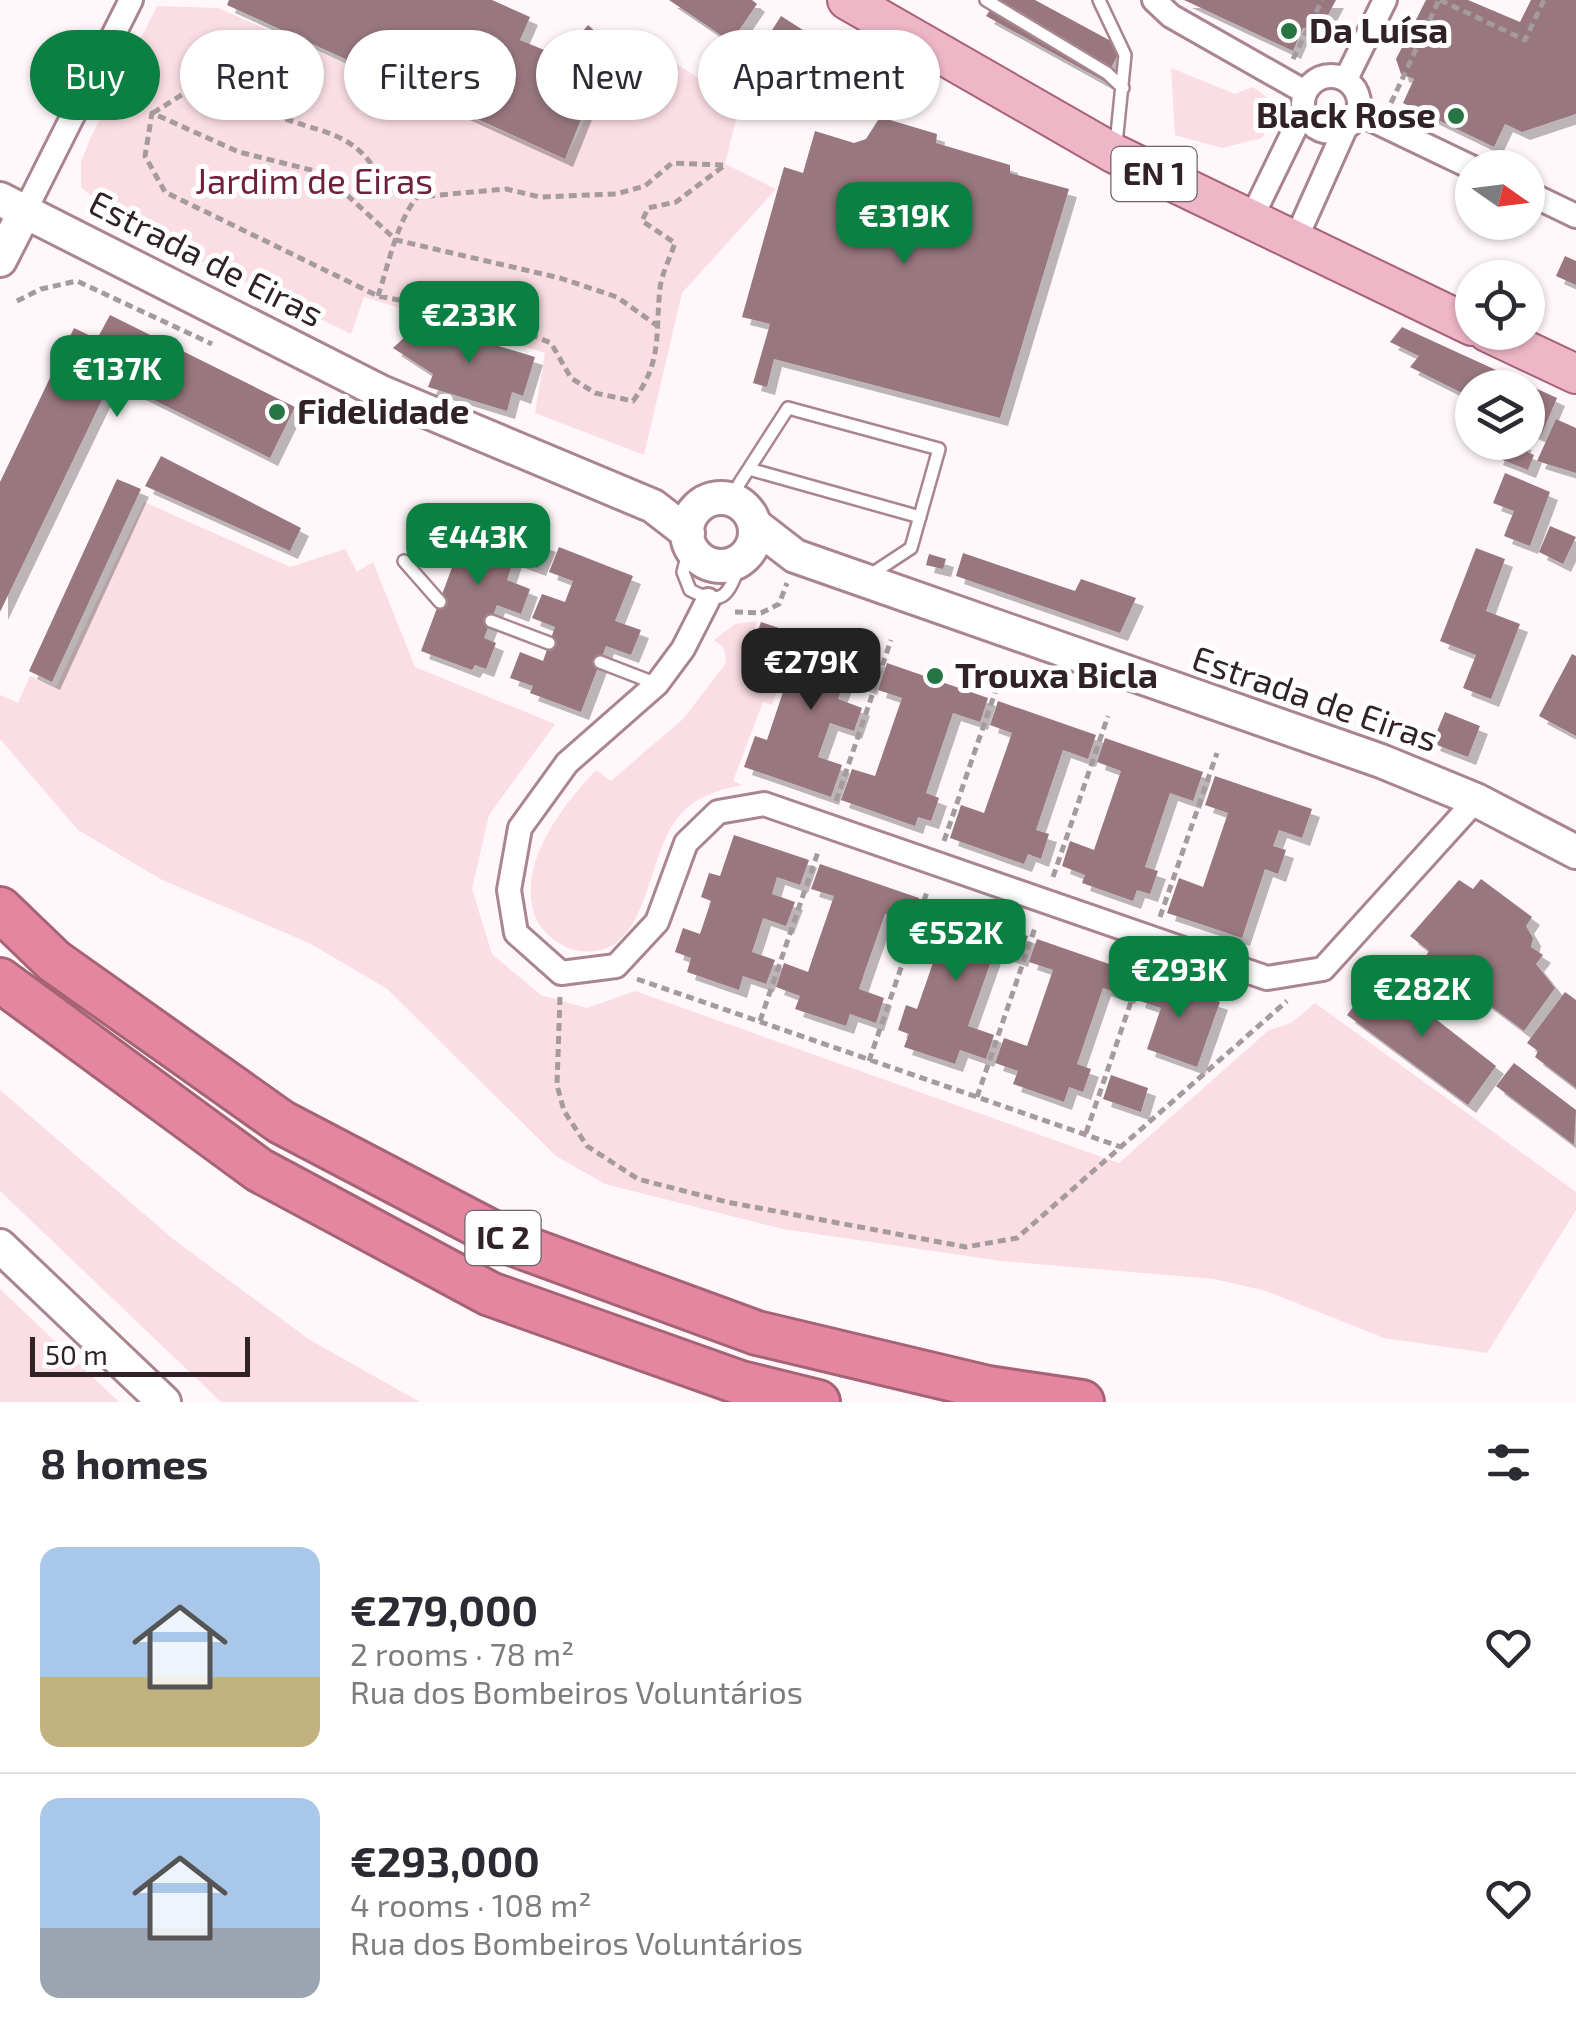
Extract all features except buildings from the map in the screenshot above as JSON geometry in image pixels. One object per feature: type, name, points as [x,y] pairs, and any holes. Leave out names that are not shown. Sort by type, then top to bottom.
[{"type":"highway","name":"IC 2","points":[[0,909],[54,961],[281,1122],[514,1244],[757,1333],[988,1388],[1082,1402]]},
{"type":"highway","name":"IC 2","points":[[0,980],[260,1170],[490,1294],[741,1383],[818,1402]]},
{"type":"main road","name":"EN 1","points":[[847,0],[1115,154],[1455,318]]},
{"type":"main road","points":[[1525,350],[1576,374]]},
{"type":"street","points":[[0,260],[12,205],[131,0]]},
{"type":"street","points":[[1154,0],[1171,16],[1304,101],[1320,130],[1352,121],[1455,161]]},
{"type":"street","points":[[1346,80],[1382,2]]},
{"type":"street","points":[[1250,222],[1318,78],[1337,76],[1346,80],[1358,94],[1352,121],[1294,243]]},
{"type":"street","points":[[1545,201],[1576,216]]},
{"type":"street","name":"Estrada de Eiras","points":[[12,205],[382,392],[653,506],[714,522],[795,556],[1381,762],[1476,800],[1576,852]]},
{"type":"street","points":[[714,522],[754,543],[742,559]]},
{"type":"street","name":"Estrada de Eiras","points":[[714,522],[705,562],[715,566],[742,559],[795,556]]},
{"type":"street","points":[[708,600],[683,649],[657,684],[567,763],[520,828],[509,890],[516,933],[561,973],[616,966],[656,922],[686,842],[718,812],[764,804],[1268,978],[1323,969],[1476,800]]},
{"type":"street","points":[[0,1246],[164,1402]]},
{"type":"lane","points":[[986,0],[1107,74],[1123,88]]},
{"type":"lane","points":[[1098,0],[1126,55],[1115,154]]},
{"type":"lane","points":[[742,559],[728,591],[720,599],[708,600],[690,590],[684,572],[788,408],[939,449],[912,548],[864,579]]},
{"type":"lane","points":[[749,468],[920,516]]},
{"type":"lane","points":[[404,560],[440,602]]},
{"type":"lane","points":[[491,621],[550,643]]},
{"type":"lane","points":[[600,662],[657,684]]},
{"type":"path","points":[[1307,30],[1322,0]]},
{"type":"path","points":[[1404,74],[1440,0],[1525,40],[1544,0]]},
{"type":"path","points":[[151,120],[145,156],[165,192],[378,296],[486,318],[551,343],[571,378],[594,393],[633,401],[651,378],[659,327],[660,285],[675,243],[642,222],[648,208],[676,202],[725,164],[672,163],[645,186],[616,194],[540,197],[506,190],[417,197],[386,188],[372,158],[352,143],[264,110],[213,75],[160,109]]},
{"type":"path","points":[[160,118],[238,152],[323,173],[396,240],[560,278],[616,297],[659,327]]},
{"type":"path","points":[[378,296],[396,240],[417,197]]},
{"type":"path","points":[[836,799],[890,640]]},
{"type":"path","points":[[946,837],[1000,678]]},
{"type":"path","points":[[1054,874],[1108,716]]},
{"type":"path","points":[[1162,911],[1217,754]]},
{"type":"path","points":[[760,1021],[814,862]]},
{"type":"path","points":[[868,1061],[924,900]]},
{"type":"path","points":[[977,1097],[1032,937]]},
{"type":"path","points":[[616,966],[632,978],[1121,1147]]},
{"type":"path","points":[[561,973],[557,1085],[564,1111],[588,1146],[638,1179],[727,1202],[966,1247],[1017,1238],[1323,969]]},
{"type":"path","points":[[1086,1133],[1140,975]]},
{"type":"green space","name":"Jardim de Eiras","points":[[157,6],[218,8],[269,30],[180,30],[180,120],[324,120],[324,54],[344,63],[344,120],[475,120],[565,159],[585,120],[678,120],[678,65],[698,78],[698,120],[736,120],[725,164],[776,189],[682,293],[644,455],[535,413],[545,353],[364,297],[351,334],[124,224],[81,187],[81,162],[100,120],[160,120],[160,30],[145,30]]},
{"type":"green space","points":[[1171,68],[1235,94],[1252,87],[1260,92],[1272,109],[1262,138],[1222,148],[1175,135]]},
{"type":"green space","points":[[144,502],[290,567],[345,549],[357,572],[373,562],[415,667],[555,724],[489,815],[472,889],[492,954],[541,995],[587,1008],[635,991],[1119,1163],[1269,1030],[1291,1023],[1315,1003],[1576,1192],[1576,1210],[1487,1353],[1384,1338],[1266,1291],[1214,1279],[1001,1261],[783,1229],[605,1184],[556,1156],[386,988],[309,943],[162,880],[78,830],[0,739],[0,695],[18,703],[30,676],[56,687]]},
{"type":"green space","points":[[757,621],[749,645],[788,660],[772,705],[763,702],[733,781],[742,785],[709,795],[681,814],[669,831],[633,924],[619,941],[600,950],[574,950],[562,945],[537,922],[531,896],[532,876],[546,837],[569,801],[596,770],[611,781],[684,718],[726,663],[724,648],[714,640],[735,624]]},
{"type":"green space","points":[[0,1090],[173,1239],[310,1340],[420,1402],[221,1402],[0,1191]]},
{"type":"green space","points":[[0,1289],[119,1402],[0,1402]]},
{"type":"place","name":"Da Luísa","points":[[1289,31]]},
{"type":"place","name":"Black Rose","points":[[1456,116]]},
{"type":"place","name":"Fidelidade","points":[[277,412]]},
{"type":"place","name":"Trouxa Bicla","points":[[935,676]]}]
